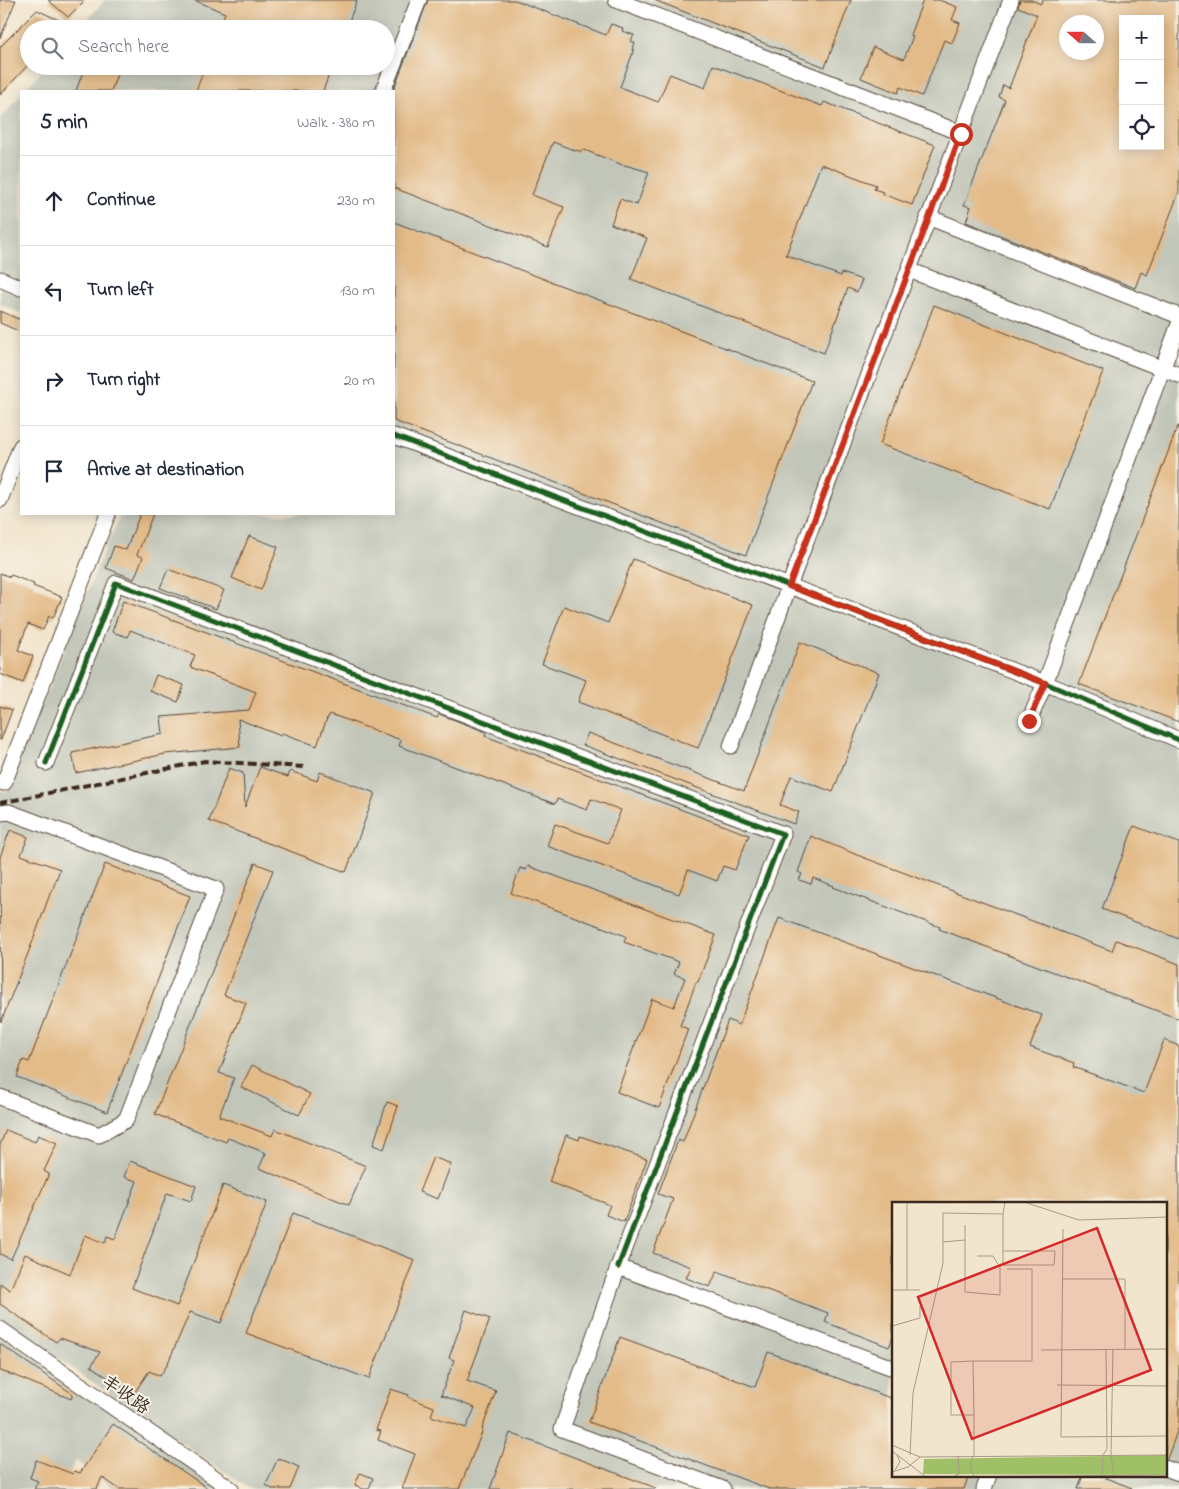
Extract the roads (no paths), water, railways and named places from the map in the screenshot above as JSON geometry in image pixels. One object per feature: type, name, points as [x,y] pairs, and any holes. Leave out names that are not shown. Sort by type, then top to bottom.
[{"type":"street","points":[[395,61],[419,0]]},
{"type":"street","points":[[616,0],[961,134]]},
{"type":"street","points":[[732,746],[789,586],[1011,0]]},
{"type":"street","points":[[383,90],[389,75]]},
{"type":"street","points":[[928,217],[1179,316]]},
{"type":"street","points":[[910,270],[1179,375]]},
{"type":"street","points":[[0,279],[20,288]]},
{"type":"street","points":[[1029,721],[1045,683],[1179,324]]},
{"type":"street","points":[[395,436],[1045,683],[1179,740]]},
{"type":"street","points":[[0,500],[20,449]]},
{"type":"street","points":[[0,782],[4,783],[108,515]]},
{"type":"street","points":[[46,763],[116,583],[783,834],[618,1267],[562,1429],[723,1489]]},
{"type":"street","points":[[0,813],[9,812],[216,888],[126,1120],[99,1135],[0,1097]]},
{"type":"street","points":[[618,1267],[892,1368]]},
{"type":"street","name":"丰收路","points":[[0,1329],[231,1489]]},
{"type":"street","points":[[1166,1468],[1179,1473]]},
{"type":"street","points":[[984,1489],[989,1476]]},
{"type":"railway","points":[[0,803],[205,761],[304,767]]}]
